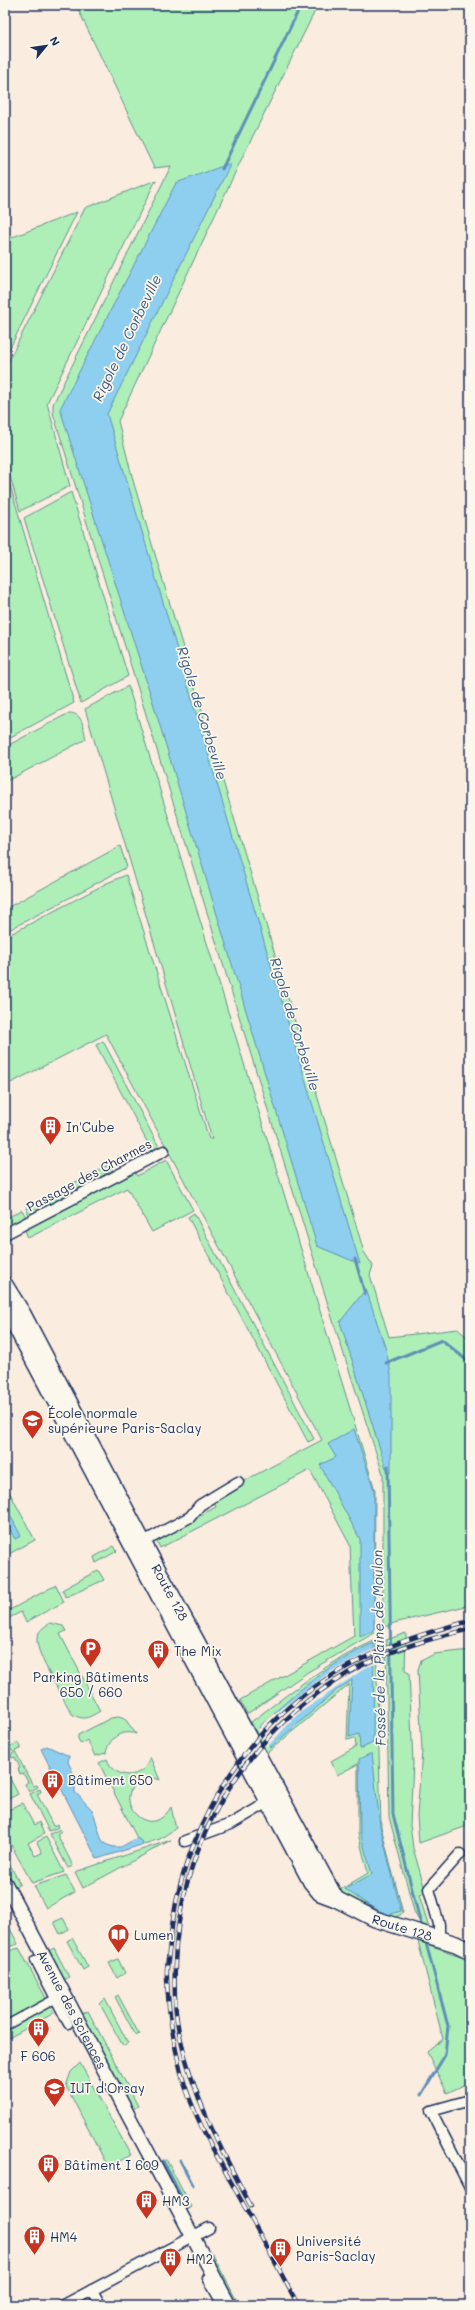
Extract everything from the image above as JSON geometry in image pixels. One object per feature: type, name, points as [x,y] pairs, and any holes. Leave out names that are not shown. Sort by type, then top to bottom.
[{"type":"main road","name":"Route 128","points":[[5,1285],[23,1314],[143,1542],[274,1799],[311,1882],[320,1894],[336,1899],[375,1920],[456,1944],[470,1951]]},
{"type":"main road","name":"Route 128","points":[[5,1307],[274,1799]]},
{"type":"street","name":"Passage des Charmes","points":[[5,1234],[164,1151]]},
{"type":"street","points":[[143,1542],[190,1517],[200,1505],[238,1482]]},
{"type":"street","points":[[185,1841],[232,1824],[274,1799]]},
{"type":"street","points":[[439,1939],[439,1924],[429,1889],[460,1854]]},
{"type":"street","name":"Avenue des Sciences","points":[[5,1883],[230,2305]]},
{"type":"street","points":[[35,1960],[59,2002],[68,2024]]},
{"type":"street","points":[[5,2026],[59,2002]]},
{"type":"street","points":[[468,2099],[430,2111],[470,2187]]},
{"type":"street","points":[[64,2305],[209,2228]]},
{"type":"street","points":[[207,2278],[222,2305]]},
{"type":"street","points":[[92,2290],[100,2305]]},
{"type":"green space","points":[[76,5],[318,5],[241,160],[118,421],[134,484],[364,1252],[373,1266],[370,1275],[389,1337],[458,1329],[470,1340],[470,1605],[394,1623],[383,1628],[383,1474],[334,1324],[53,413],[53,404],[171,166],[154,168]]},
{"type":"green space","points":[[156,180],[47,403],[70,486],[20,511],[5,459],[5,368],[85,208]]},
{"type":"green space","points":[[77,212],[5,358],[5,240]]},
{"type":"green space","points":[[5,468],[74,703],[5,740]]},
{"type":"green space","points":[[71,492],[128,676],[81,703],[24,518]]},
{"type":"green space","points":[[128,686],[375,1490],[374,1633],[308,1672],[247,1714],[240,1700],[354,1636],[350,1545],[310,1470],[160,1548],[156,1539],[216,1507],[213,1501],[240,1487],[238,1484],[322,1440],[106,1034],[5,1086],[5,937],[107,883],[126,875],[209,1139],[212,1139],[85,709]]},
{"type":"green space","points":[[69,713],[77,715],[80,718],[86,739],[5,782],[5,747]]},
{"type":"green space","points":[[120,846],[127,867],[5,932],[5,909]]},
{"type":"green space","points":[[103,1041],[159,1147],[152,1151],[96,1045]]},
{"type":"green space","points":[[166,1160],[193,1210],[152,1232],[127,1188],[28,1238],[25,1230],[134,1172],[137,1176]]},
{"type":"green space","points":[[110,1164],[113,1170],[29,1215],[26,1208]]},
{"type":"green space","points":[[22,1210],[26,1217],[5,1229],[5,1219]]},
{"type":"green space","points":[[194,1213],[314,1439],[308,1442],[188,1217]]},
{"type":"green space","points":[[5,1484],[35,1540],[5,1556]]},
{"type":"green space","points":[[114,1546],[117,1551],[96,1563],[94,1557]]},
{"type":"green space","points":[[98,1570],[104,1580],[66,1597],[62,1590]]},
{"type":"green space","points":[[56,1585],[64,1602],[26,1622],[21,1612],[9,1618],[6,1612]]},
{"type":"green space","points":[[50,1623],[63,1626],[66,1631],[60,1634],[100,1711],[89,1717],[83,1718],[72,1714],[51,1677],[41,1655],[37,1637],[41,1630]]},
{"type":"green space","points":[[406,1633],[405,1671],[409,1673],[413,1763],[410,1825],[413,1848],[426,1893],[419,1895],[429,1927],[421,1923],[414,1911],[389,1817],[386,1640]]},
{"type":"green space","points":[[376,1640],[381,1827],[403,1913],[389,1921],[350,1901],[338,1891],[368,1873],[358,1834],[358,1764],[337,1775],[331,1761],[356,1747],[355,1738],[347,1740],[349,1684],[267,1753],[251,1722],[327,1667]]},
{"type":"green space","points":[[470,1650],[470,1825],[419,1843],[417,1816],[422,1751],[418,1669],[421,1661],[434,1654]]},
{"type":"green space","points":[[118,1717],[125,1719],[136,1734],[125,1733],[116,1736],[110,1743],[106,1753],[95,1756],[87,1740],[81,1744],[78,1739],[78,1735],[111,1718]]},
{"type":"green space","points":[[5,1734],[11,1746],[18,1743],[21,1749],[15,1751],[33,1786],[37,1785],[38,1787],[29,1792],[25,1784],[28,1782],[23,1773],[20,1774],[18,1769],[20,1768],[15,1757],[12,1758],[10,1755],[14,1753],[12,1750],[8,1751],[5,1747]]},
{"type":"green space","points":[[150,1757],[160,1780],[150,1778],[139,1781],[131,1789],[129,1798],[131,1807],[136,1815],[144,1820],[153,1821],[162,1817],[171,1807],[176,1828],[160,1839],[144,1844],[137,1838],[99,1763],[107,1759],[116,1771],[129,1775],[136,1774],[142,1770],[147,1765]]},
{"type":"green space","points":[[5,1769],[18,1794],[5,1801]]},
{"type":"green space","points":[[40,1789],[41,1792],[37,1794],[53,1826],[58,1824],[59,1827],[49,1831],[30,1794]]},
{"type":"green space","points":[[22,1803],[34,1825],[39,1822],[44,1834],[28,1843],[35,1856],[42,1853],[37,1842],[46,1837],[64,1872],[32,1883],[5,1834],[5,1812]]},
{"type":"green space","points":[[60,1829],[61,1831],[57,1834],[73,1866],[68,1868],[50,1834]]},
{"type":"green space","points":[[171,1840],[83,1888],[75,1872]]},
{"type":"green space","points":[[5,1855],[20,1884],[13,1888],[5,1873]]},
{"type":"green space","points":[[66,1875],[75,1892],[46,1908],[34,1886]]},
{"type":"green space","points":[[63,1918],[69,1929],[60,1934],[54,1922]]},
{"type":"green space","points":[[5,1919],[18,1944],[5,1948]]},
{"type":"green space","points":[[72,1938],[88,1967],[83,1970],[67,1941]]},
{"type":"green space","points":[[418,1941],[457,1955],[470,1962],[470,2082],[447,2093],[427,2052],[443,2039]]},
{"type":"green space","points":[[19,1948],[54,2013],[5,2040],[5,1952]]},
{"type":"green space","points":[[54,1948],[69,1977],[62,1981],[47,1952]]},
{"type":"green space","points":[[118,1959],[125,1973],[117,1978],[109,1963]]},
{"type":"green space","points":[[118,1995],[139,2034],[136,2036],[115,1997]]},
{"type":"green space","points":[[105,1999],[128,2043],[123,2046],[100,2004]]},
{"type":"green space","points":[[88,2011],[138,2106],[131,2110],[80,2015]]},
{"type":"green space","points":[[80,2063],[131,2155],[108,2167],[66,2086],[71,2072]]},
{"type":"green space","points":[[166,2159],[191,2207],[184,2211],[159,2163]]},
{"type":"green space","points":[[212,2253],[239,2305],[234,2305],[208,2255]]},
{"type":"water","points":[[231,163],[107,414],[360,1264],[317,1246],[151,696],[60,409],[176,183]]},
{"type":"water","points":[[366,1289],[386,1350],[391,1374],[391,1473],[386,1468],[340,1322]]},
{"type":"water","points":[[354,1429],[374,1490],[374,1631],[360,1636],[360,1539],[320,1465],[336,1457],[328,1444]]},
{"type":"water","points":[[9,1513],[21,1536],[15,1539],[5,1520],[5,1516]]},
{"type":"water","points":[[374,1643],[373,1743],[360,1749],[359,1734],[349,1737],[352,1680],[337,1690],[270,1748],[259,1727],[299,1691],[328,1669]]},
{"type":"water","points":[[47,1746],[69,1756],[68,1762],[75,1777],[75,1792],[93,1811],[101,1838],[105,1844],[113,1847],[121,1847],[137,1838],[144,1844],[97,1859],[41,1749]]},
{"type":"water","points":[[372,1753],[380,1826],[401,1911],[388,1915],[370,1906],[345,1889],[372,1874],[360,1833],[359,1759]]},
{"type":"pier","points":[[376,1648],[376,1664],[367,1667],[298,1714],[267,1747],[258,1730],[267,1719],[330,1672]]},
{"type":"waterway","name":"Rigole de Corbeville","points":[[222,169],[301,5]]},
{"type":"waterway","name":"Rigole de Corbeville","points":[[355,1259],[365,1294]]},
{"type":"waterway","name":"Rigole de Corbeville","points":[[386,1363],[442,1340],[470,1363]]},
{"type":"waterway","name":"Fossé de la Plaine de Moulon","points":[[388,1466],[393,1814],[422,1929]]},
{"type":"waterway","name":"Fossé de la Plaine de Moulon","points":[[421,2095],[445,2055],[448,2026],[425,1939]]},
{"type":"waterway","points":[[180,2160],[193,2185]]},
{"type":"waterway","points":[[163,2161],[187,2208]]},
{"type":"railway","points":[[298,2305],[212,2148],[191,2103],[181,2072],[173,2037],[167,1974],[176,1903],[187,1864],[201,1826],[220,1790],[243,1756],[270,1725],[300,1698],[333,1675],[365,1657],[399,1643],[470,1621]]},
{"type":"railway","points":[[251,2206],[218,2143],[200,2100],[185,2055],[177,2021],[174,1989],[176,1946],[182,1904],[193,1864],[209,1825],[229,1789],[253,1755],[281,1725],[313,1697],[348,1673],[377,1658],[407,1646],[470,1629]]},
{"type":"place","name":"In'Cube","points":[[51,1146]]},
{"type":"place","name":"École normale supérieure Paris-Saclay","points":[[33,1440]]},
{"type":"place","name":"Parking Bâtiments 650 / 660","points":[[91,1668]]},
{"type":"place","name":"The Mix","points":[[158,1670]]},
{"type":"place","name":"Bâtiment 650","points":[[53,1800]]},
{"type":"place","name":"Lumen","points":[[118,1954]]},
{"type":"place","name":"F 606","points":[[38,2048]]},
{"type":"place","name":"IUT d'Orsay","points":[[55,2108]]},
{"type":"place","name":"Bâtiment I 609","points":[[49,2184]]},
{"type":"place","name":"HM3","points":[[147,2220]]},
{"type":"place","name":"HM4","points":[[34,2256]]},
{"type":"place","name":"Université Paris-Saclay","points":[[281,2268]]},
{"type":"place","name":"HM2","points":[[171,2278]]}]
